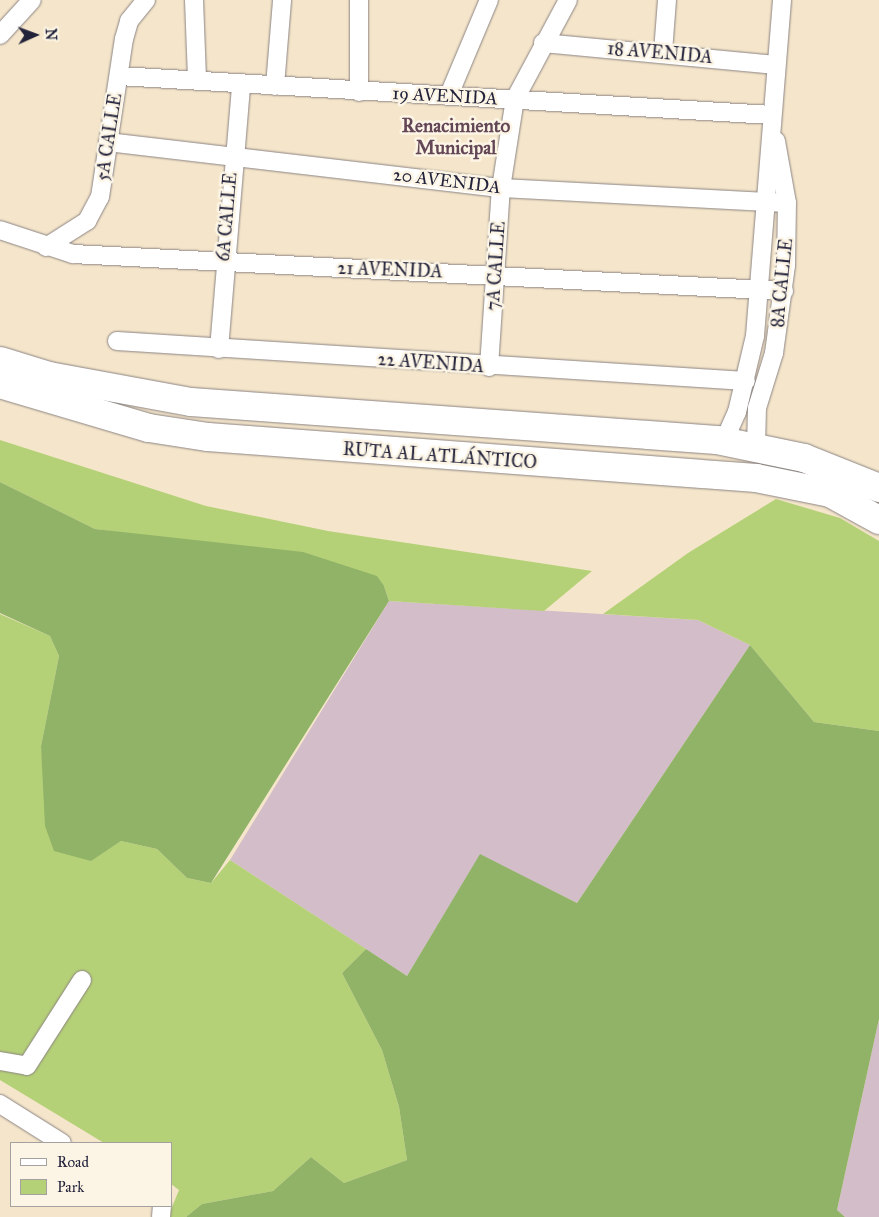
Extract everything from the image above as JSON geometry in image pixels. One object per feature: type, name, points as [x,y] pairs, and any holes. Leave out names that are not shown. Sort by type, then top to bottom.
[{"type":"highway","points":[[0,346],[29,357],[49,376]]},
{"type":"highway","name":"RUTA AL ATLÁNTICO","points":[[0,361],[49,376],[200,403],[724,441],[813,460],[879,488]]},
{"type":"highway","name":"RUTA AL ATLÁNTICO","points":[[7,390],[149,428],[208,437],[756,478],[830,494],[879,520]]},
{"type":"street","points":[[0,35],[32,0]]},
{"type":"street","points":[[194,0],[197,78]]},
{"type":"street","points":[[275,86],[282,0]]},
{"type":"street","points":[[359,92],[360,0]]},
{"type":"street","name":"7A CALLE","points":[[489,367],[501,188],[515,99],[543,43],[568,0]]},
{"type":"street","points":[[663,52],[667,0]]},
{"type":"street","name":"8A CALLE","points":[[724,441],[746,381],[761,290],[764,202],[782,0]]},
{"type":"street","points":[[449,95],[483,2]]},
{"type":"street","name":"5A CALLE","points":[[46,247],[87,221],[100,197],[124,39],[142,3]]},
{"type":"street","name":"18 AVENIDA","points":[[543,43],[663,52],[776,65]]},
{"type":"street","name":"19 AVENIDA","points":[[118,76],[197,78],[241,86],[449,95],[772,116]]},
{"type":"street","name":"6A CALLE","points":[[219,350],[223,264],[232,155],[241,86]]},
{"type":"street","name":"8A CALLE","points":[[756,448],[757,408],[774,353],[784,291],[787,203],[772,116]]},
{"type":"street","name":"20 AVENIDA","points":[[108,142],[232,155],[501,188],[787,203]]},
{"type":"street","name":"21 AVENIDA","points":[[0,230],[46,247],[73,254],[223,264],[496,274],[784,291]]},
{"type":"street","name":"22 AVENIDA","points":[[117,341],[219,350],[746,381]]},
{"type":"street","points":[[0,1061],[27,1066],[82,980]]},
{"type":"street","points":[[0,1104],[60,1142]]},
{"type":"shaded area","points":[[389,601],[698,620],[750,645],[577,903],[480,855],[407,976],[230,860]]},
{"type":"shaded area","points":[[879,1019],[879,1217],[845,1217],[837,1210]]},
{"type":"green space","points":[[0,440],[206,506],[328,531],[592,571],[544,611],[389,601],[384,586],[165,538],[95,529],[0,482]]},
{"type":"green space","points":[[0,482],[95,529],[303,552],[377,576],[384,586],[389,601],[211,883],[187,878],[157,849],[121,841],[91,861],[54,851],[45,826],[41,746],[59,656],[50,636],[0,613]]},
{"type":"green space","points":[[776,499],[840,518],[879,541],[879,731],[814,722],[750,645],[698,620],[603,614],[688,553]]},
{"type":"green space","points":[[0,614],[50,636],[59,656],[41,746],[45,784],[90,861],[121,841],[157,849],[187,878],[211,883],[230,860],[366,949],[342,973],[382,1050],[399,1107],[407,1160],[344,1183],[311,1157],[273,1191],[202,1204],[186,1217],[168,1217],[179,1190],[172,1185],[172,1142],[102,1142],[0,1080]]},
{"type":"green space","points":[[750,645],[814,722],[879,731],[879,1019],[837,1210],[845,1217],[186,1217],[202,1204],[273,1191],[311,1157],[344,1183],[407,1160],[399,1107],[382,1050],[342,973],[366,949],[407,976],[480,854],[577,903]]},
{"type":"district","name":"Renacimiento Municipal","points":[[456,137]]}]
